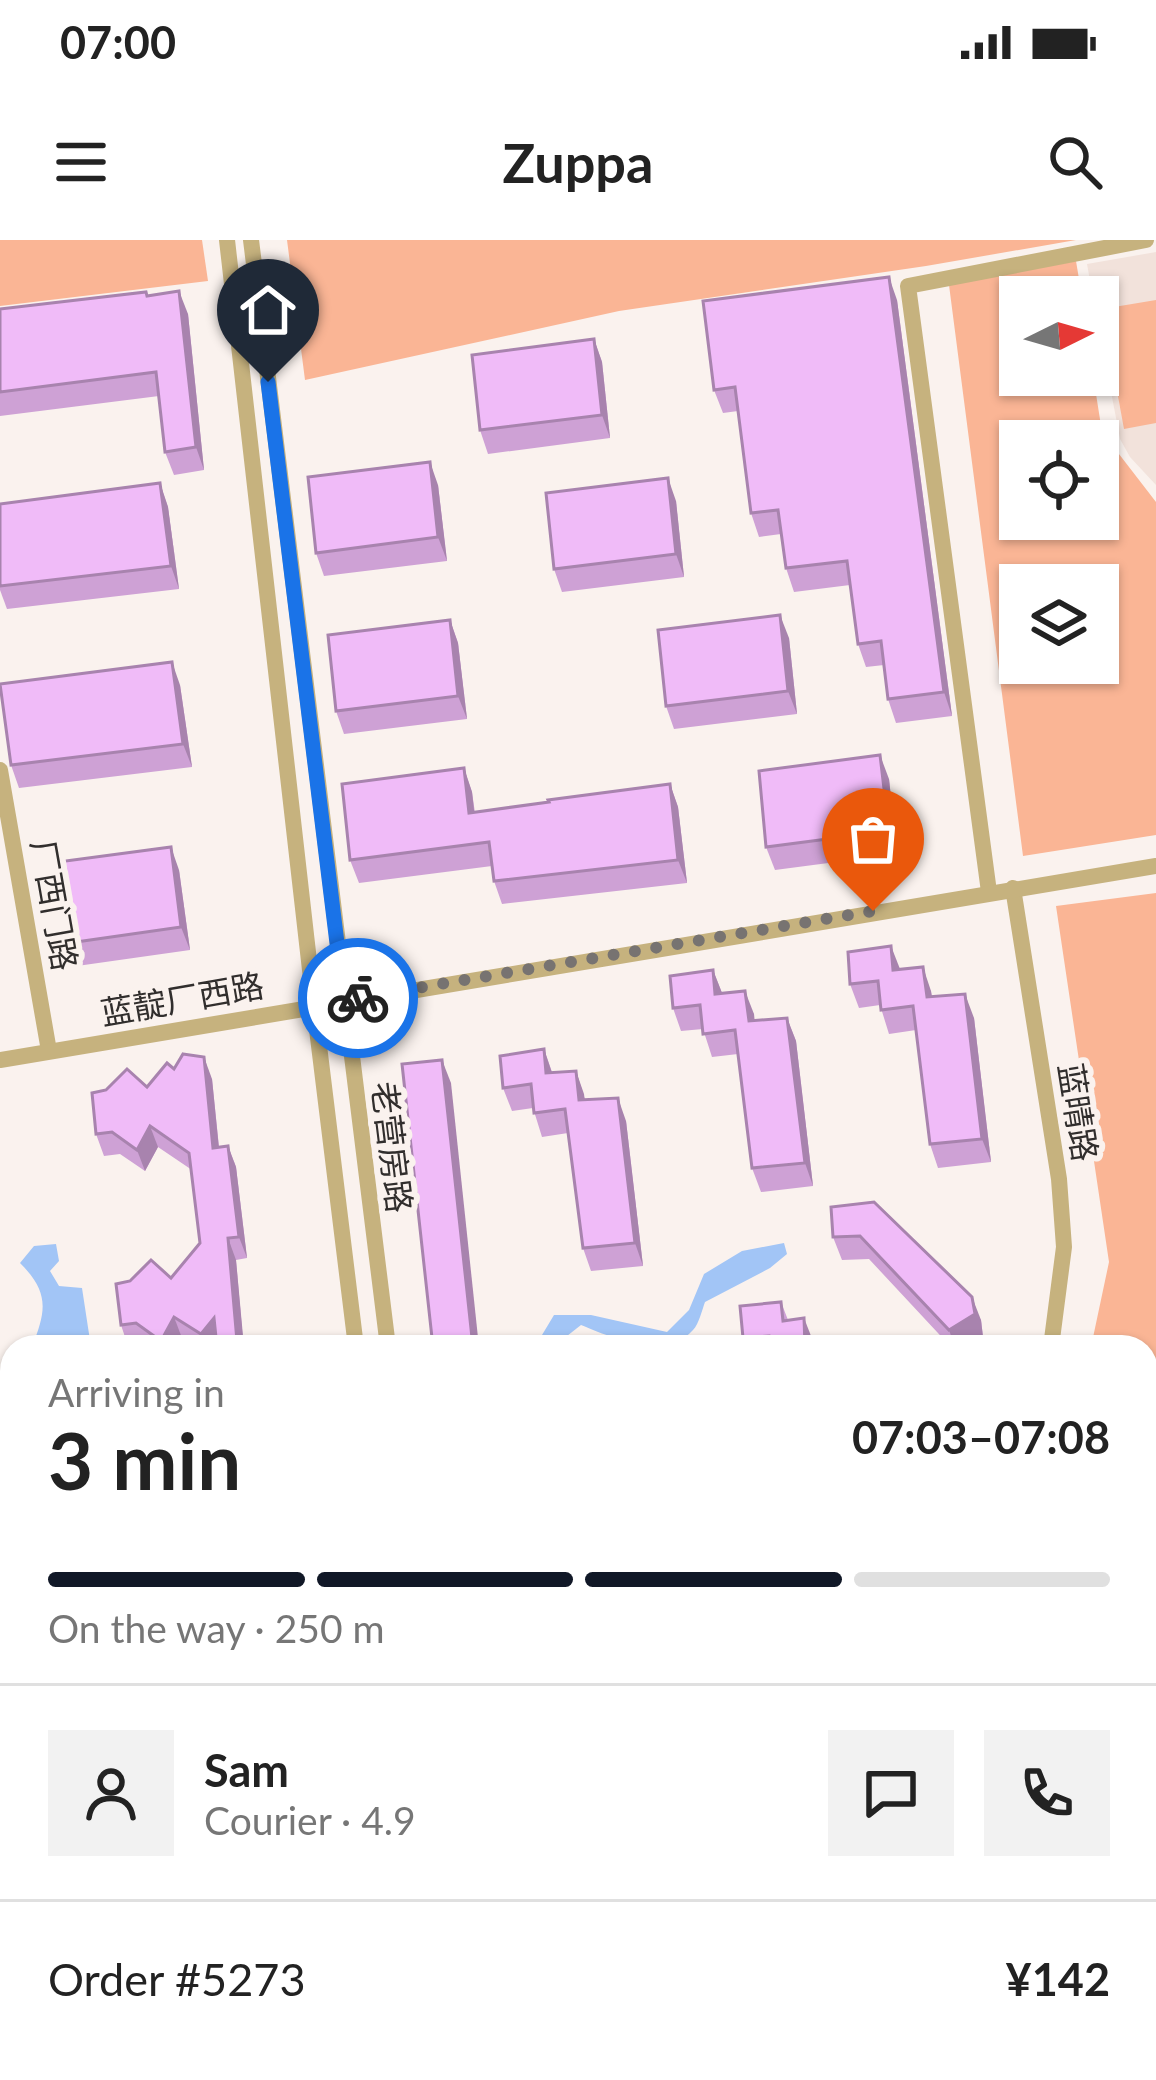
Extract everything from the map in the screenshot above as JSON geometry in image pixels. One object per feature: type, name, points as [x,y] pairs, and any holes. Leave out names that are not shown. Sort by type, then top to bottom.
[{"type":"street","name":"老营房路","points":[[227,240],[355,1335]]},
{"type":"street","name":"老营房路","points":[[250,240],[386,1335]]},
{"type":"street","points":[[989,892],[908,286],[1146,240]]},
{"type":"street","name":"厂西门路","points":[[0,770],[49,1051]]},
{"type":"street","name":"蓝靛厂西路","points":[[0,1060],[1156,866]]},
{"type":"street","name":"蓝晴路","points":[[1013,888],[1059,1179],[1064,1247],[1053,1335]]},
{"type":"shaded area","points":[[0,240],[202,240],[208,281],[0,306]]},
{"type":"shaded area","points":[[287,240],[1076,240],[619,311],[305,380]]},
{"type":"shaded area","points":[[1156,252],[1156,485],[1120,439],[1112,396],[1119,396],[1119,276],[1089,276],[1087,264]]},
{"type":"shaded area","points":[[1076,261],[1078,276],[999,276],[999,396],[1096,396],[1100,420],[999,420],[999,540],[1119,540],[1119,454],[1156,502],[1156,835],[1023,856],[1001,684],[1119,684],[1119,564],[999,564],[999,671],[949,285]]},
{"type":"shaded area","points":[[1156,300],[1156,423],[1124,429],[1118,396],[1119,306]]},
{"type":"shaded area","points":[[1156,893],[1156,1335],[1094,1335],[1109,1262],[1056,906]]},
{"type":"water","points":[[784,1243],[787,1254],[705,1302],[695,1327],[686,1335],[606,1335],[581,1325],[568,1335],[542,1335],[554,1315],[591,1315],[667,1332],[689,1310],[704,1274],[742,1251]]},
{"type":"water","points":[[56,1244],[59,1261],[50,1271],[59,1286],[82,1288],[89,1335],[36,1335],[41,1293],[20,1263],[34,1246]]},
{"type":"building","points":[[889,277],[944,692],[888,699],[881,641],[858,644],[847,561],[786,568],[778,510],[751,513],[735,387],[714,390],[703,301]]},
{"type":"building","points":[[179,291],[196,447],[165,452],[156,372],[0,392],[0,309]]},
{"type":"building","points":[[594,339],[602,415],[480,430],[472,355]]},
{"type":"building","points":[[430,462],[438,537],[316,553],[308,477]]},
{"type":"building","points":[[668,478],[676,554],[554,569],[546,493]]},
{"type":"building","points":[[160,483],[171,566],[0,586],[0,504]]},
{"type":"building","points":[[780,615],[788,691],[666,706],[658,630]]},
{"type":"building","points":[[450,620],[458,696],[336,711],[328,635]]},
{"type":"building","points":[[172,662],[183,744],[11,765],[0,684]]},
{"type":"building","points":[[880,755],[889,831],[766,847],[759,771]]},
{"type":"building","points":[[464,768],[469,813],[670,784],[678,860],[494,881],[489,842],[350,860],[342,784]]},
{"type":"building","points":[[171,847],[181,927],[69,943],[58,862]]},
{"type":"building","points":[[891,946],[893,970],[923,967],[927,997],[965,994],[982,1139],[930,1144],[913,1006],[881,1010],[878,981],[850,984],[848,952]]},
{"type":"building","points":[[713,970],[715,994],[745,991],[749,1021],[787,1018],[805,1163],[752,1168],[735,1030],[703,1034],[700,1005],[673,1008],[670,976]]},
{"type":"building","points":[[544,1049],[546,1073],[576,1071],[579,1100],[618,1098],[635,1243],[583,1248],[565,1109],[534,1113],[531,1084],[503,1088],[500,1056]]},
{"type":"building","points":[[183,1054],[204,1057],[213,1148],[228,1146],[239,1237],[228,1238],[236,1335],[216,1335],[214,1318],[201,1334],[174,1317],[164,1335],[153,1335],[136,1323],[121,1325],[116,1284],[130,1281],[151,1260],[171,1278],[200,1243],[189,1153],[150,1126],[137,1150],[112,1132],[96,1134],[92,1093],[106,1090],[127,1069],[147,1087],[167,1063],[174,1069]]},
{"type":"building","points":[[442,1060],[472,1335],[432,1335],[402,1064]]},
{"type":"building","points":[[874,1202],[972,1297],[975,1314],[949,1330],[860,1236],[833,1237],[831,1207]]},
{"type":"building","points":[[781,1302],[783,1321],[804,1318],[805,1335],[743,1335],[740,1306]]},
{"type":"way so far","points":[[358,998],[873,911]]},
{"type":"route","points":[[268,382],[344,1000],[358,998]]}]
